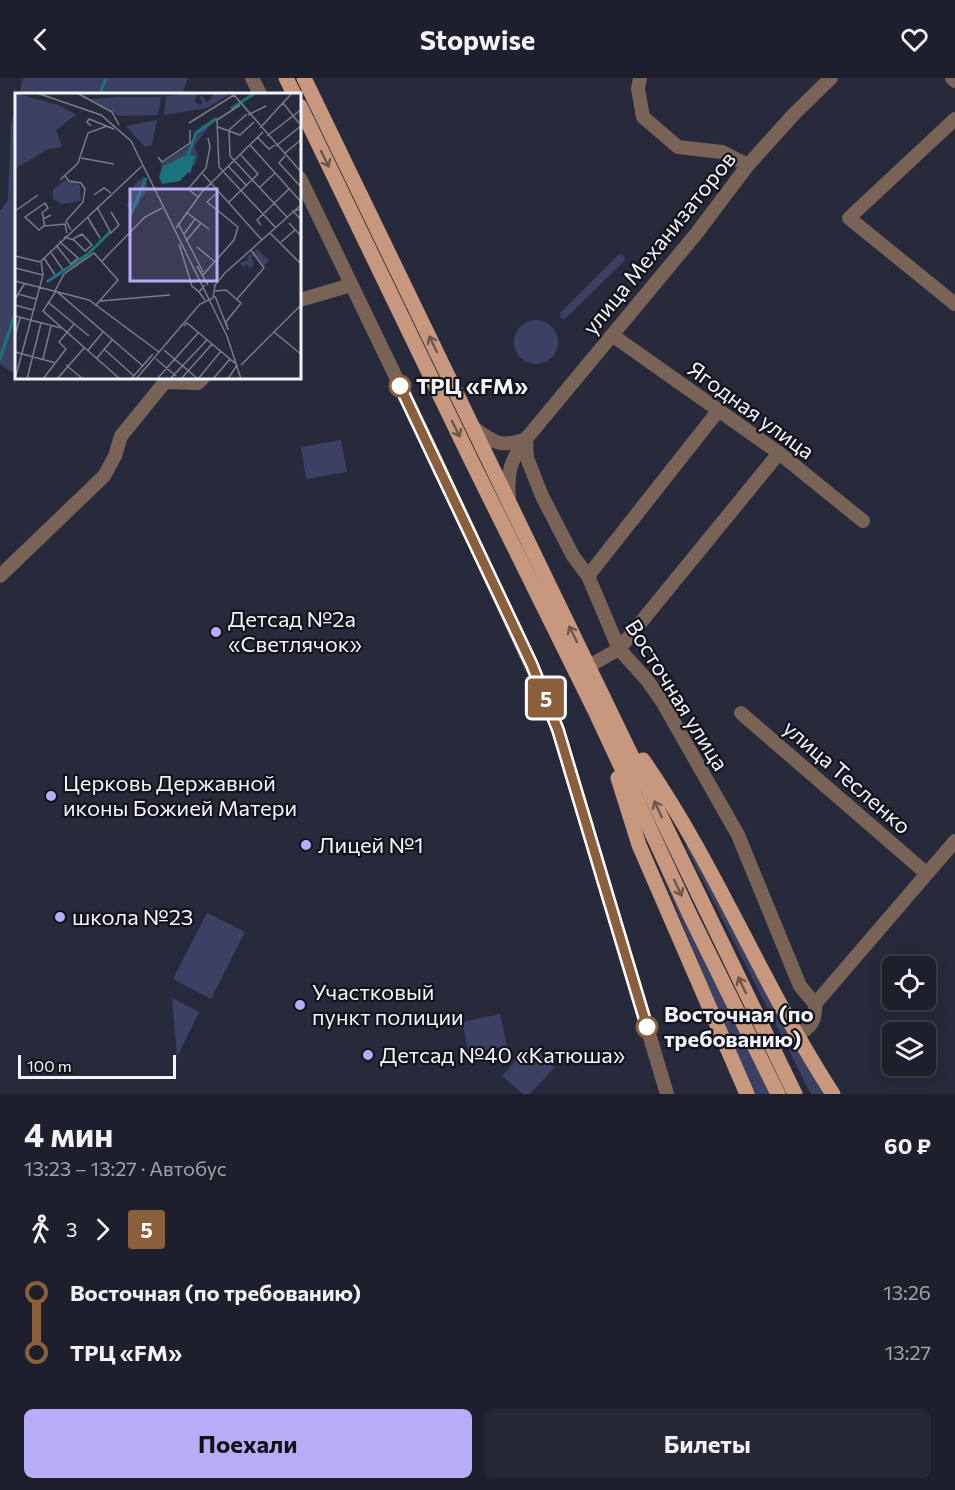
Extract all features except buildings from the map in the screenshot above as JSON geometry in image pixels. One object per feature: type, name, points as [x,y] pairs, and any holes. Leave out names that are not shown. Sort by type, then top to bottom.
[{"type":"main road","points":[[286,78],[294,93]]},
{"type":"main road","points":[[304,78],[795,1094]]},
{"type":"main road","points":[[302,110],[596,713],[778,1094]]},
{"type":"main road","points":[[596,713],[639,845],[747,1094]]},
{"type":"main road","points":[[618,725],[686,828],[796,1035],[832,1094]]},
{"type":"street","points":[[252,78],[260,93]]},
{"type":"street","points":[[640,78],[638,89],[644,117],[660,133],[678,147],[722,152],[748,165]]},
{"type":"street","name":"улица Механизаторов","points":[[509,503],[509,469],[512,459],[526,439],[696,234],[748,165],[795,112],[831,78]]},
{"type":"street","points":[[955,118],[849,218],[955,304]]},
{"type":"street","points":[[302,182],[449,486],[547,700],[667,1094]]},
{"type":"street","points":[[302,299],[351,285]]},
{"type":"street","name":"Ягодная улица","points":[[612,335],[779,453],[863,521]]},
{"type":"street","points":[[0,576],[104,476],[115,456],[121,436],[165,382],[198,383],[201,380]]},
{"type":"street","points":[[588,576],[718,411]]},
{"type":"street","points":[[474,428],[496,443],[526,439]]},
{"type":"street","name":"Восточная улица","points":[[526,439],[527,458],[542,496],[573,556],[588,576],[619,649],[647,680],[663,703],[738,835],[801,986],[814,1004]]},
{"type":"street","points":[[589,666],[619,649],[779,453]]},
{"type":"street","name":"улица Тесленко","points":[[741,713],[926,873]]},
{"type":"street","points":[[796,1035],[813,1024],[816,1013],[814,1004],[955,841]]},
{"type":"shaded area","points":[[23,78],[188,78],[182,93],[19,93]]},
{"type":"shaded area","points":[[15,108],[15,370],[11,372],[0,364],[0,211],[8,200],[11,124]]},
{"type":"shaded area","points":[[622,254],[624,261],[565,319],[561,319],[560,313],[618,255]]},
{"type":"shaded area","points":[[536,320],[552,326],[558,342],[552,358],[536,364],[520,358],[514,342],[520,326]]},
{"type":"shaded area","points":[[341,440],[347,472],[306,479],[301,447]]},
{"type":"shaded area","points":[[649,843],[771,1094],[753,1094]]},
{"type":"shaded area","points":[[688,845],[827,1094],[811,1094],[686,847]]},
{"type":"shaded area","points":[[207,913],[245,932],[211,999],[173,979]]},
{"type":"shaded area","points":[[172,998],[199,1012],[177,1057]]},
{"type":"shaded area","points":[[500,1014],[507,1046],[469,1054],[462,1022]]},
{"type":"shaded area","points":[[530,1045],[555,1067],[530,1094],[523,1094],[502,1076]]},
{"type":"waterway","points":[[100,93],[106,78]]},
{"type":"waterway","points":[[0,359],[15,314]]},
{"type":"bus line","name":"5","points":[[400,386],[547,700],[647,1027]]},
{"type":"place","name":"ТРЦ «FM»","points":[[400,386]]},
{"type":"place","name":"Детсад №2а «Светлячок»","points":[[216,632]]},
{"type":"place","name":"Церковь Державной иконы Божией Матери","points":[[51,796]]},
{"type":"place","name":"Лицей №1","points":[[306,845]]},
{"type":"place","name":"школа №23","points":[[60,917]]},
{"type":"place","name":"Участковый пункт полиции","points":[[300,1005]]},
{"type":"place","name":"Восточная (по требованию)","points":[[647,1027]]},
{"type":"place","name":"Детсад №40 «Катюша»","points":[[368,1055]]}]
